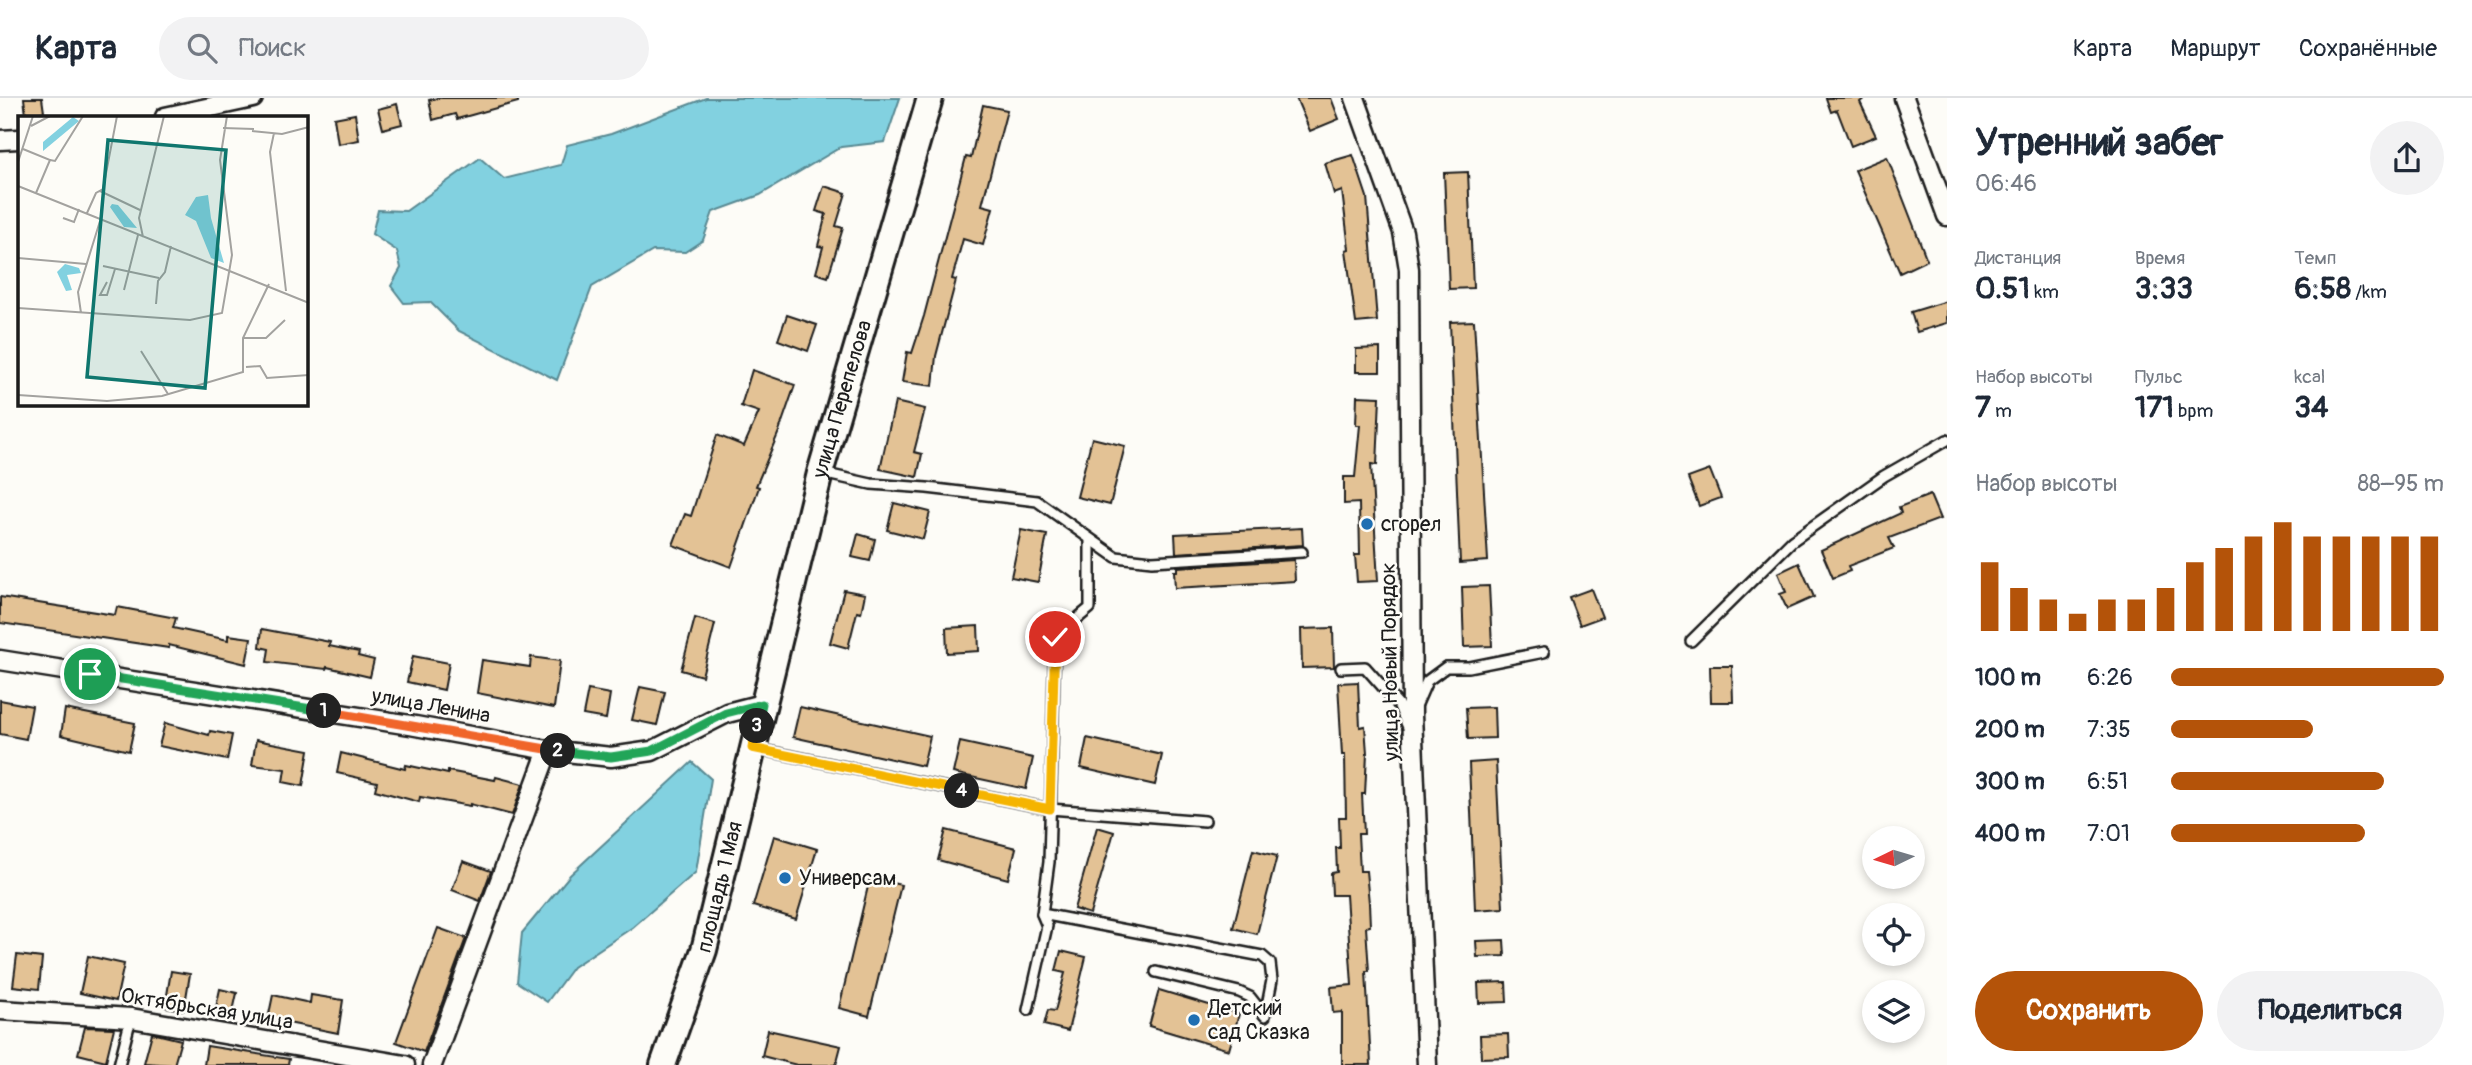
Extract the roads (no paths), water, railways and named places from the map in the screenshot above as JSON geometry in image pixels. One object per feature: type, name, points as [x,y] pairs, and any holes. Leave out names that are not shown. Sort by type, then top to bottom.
[{"type":"street","points":[[170,116],[253,98]]},
{"type":"street","name":"улица Перепелова","points":[[762,704],[820,473],[930,98]]},
{"type":"street","name":"улица Новый Порядок","points":[[1355,98],[1403,232],[1409,269],[1412,715],[1427,1065]]},
{"type":"street","points":[[1904,98],[1947,215]]},
{"type":"street","points":[[0,140],[18,139]]},
{"type":"street","name":"улица Ленина","points":[[0,660],[397,723],[548,750],[611,757],[652,751],[726,713],[762,704]]},
{"type":"street","name":"площадь 1 Мая","points":[[663,1065],[704,950],[762,704]]},
{"type":"street","points":[[432,1065],[548,750]]},
{"type":"street","name":"Октябрьская улица","points":[[0,1010],[131,1018],[405,1065]]},
{"type":"lane","points":[[1691,641],[1792,541],[1884,476],[1947,440]]},
{"type":"lane","points":[[820,473],[871,484],[1037,501],[1116,557],[1152,561],[1303,552]]},
{"type":"lane","points":[[1028,1010],[1047,926],[1042,914],[1049,862],[1055,637],[1090,608],[1090,539]]},
{"type":"lane","points":[[1412,715],[1427,681],[1446,667],[1469,667],[1544,652]]},
{"type":"lane","points":[[1341,668],[1365,667],[1398,704],[1408,726],[1414,762]]},
{"type":"lane","points":[[752,748],[1050,809],[1205,821]]},
{"type":"lane","points":[[1042,914],[1262,957],[1270,963],[1272,980],[1265,1016],[1250,997],[1239,992],[1156,972]]},
{"type":"lane","points":[[120,1065],[131,1018]]},
{"type":"water","points":[[706,98],[900,98],[885,142],[841,147],[760,195],[713,212],[703,240],[685,252],[653,251],[592,287],[557,380],[459,331],[430,302],[404,303],[391,286],[401,268],[397,251],[372,234],[378,210],[406,211],[480,158],[504,179],[561,165],[567,145],[611,134]]},
{"type":"water","points":[[692,762],[711,779],[696,872],[633,927],[573,967],[547,1002],[517,982],[522,933],[570,875]]},
{"type":"place","name":"сгорел","points":[[1367,524]]},
{"type":"place","name":"Универсам","points":[[785,878]]},
{"type":"place","name":"Детский сад Сказка","points":[[1194,1020]]}]
